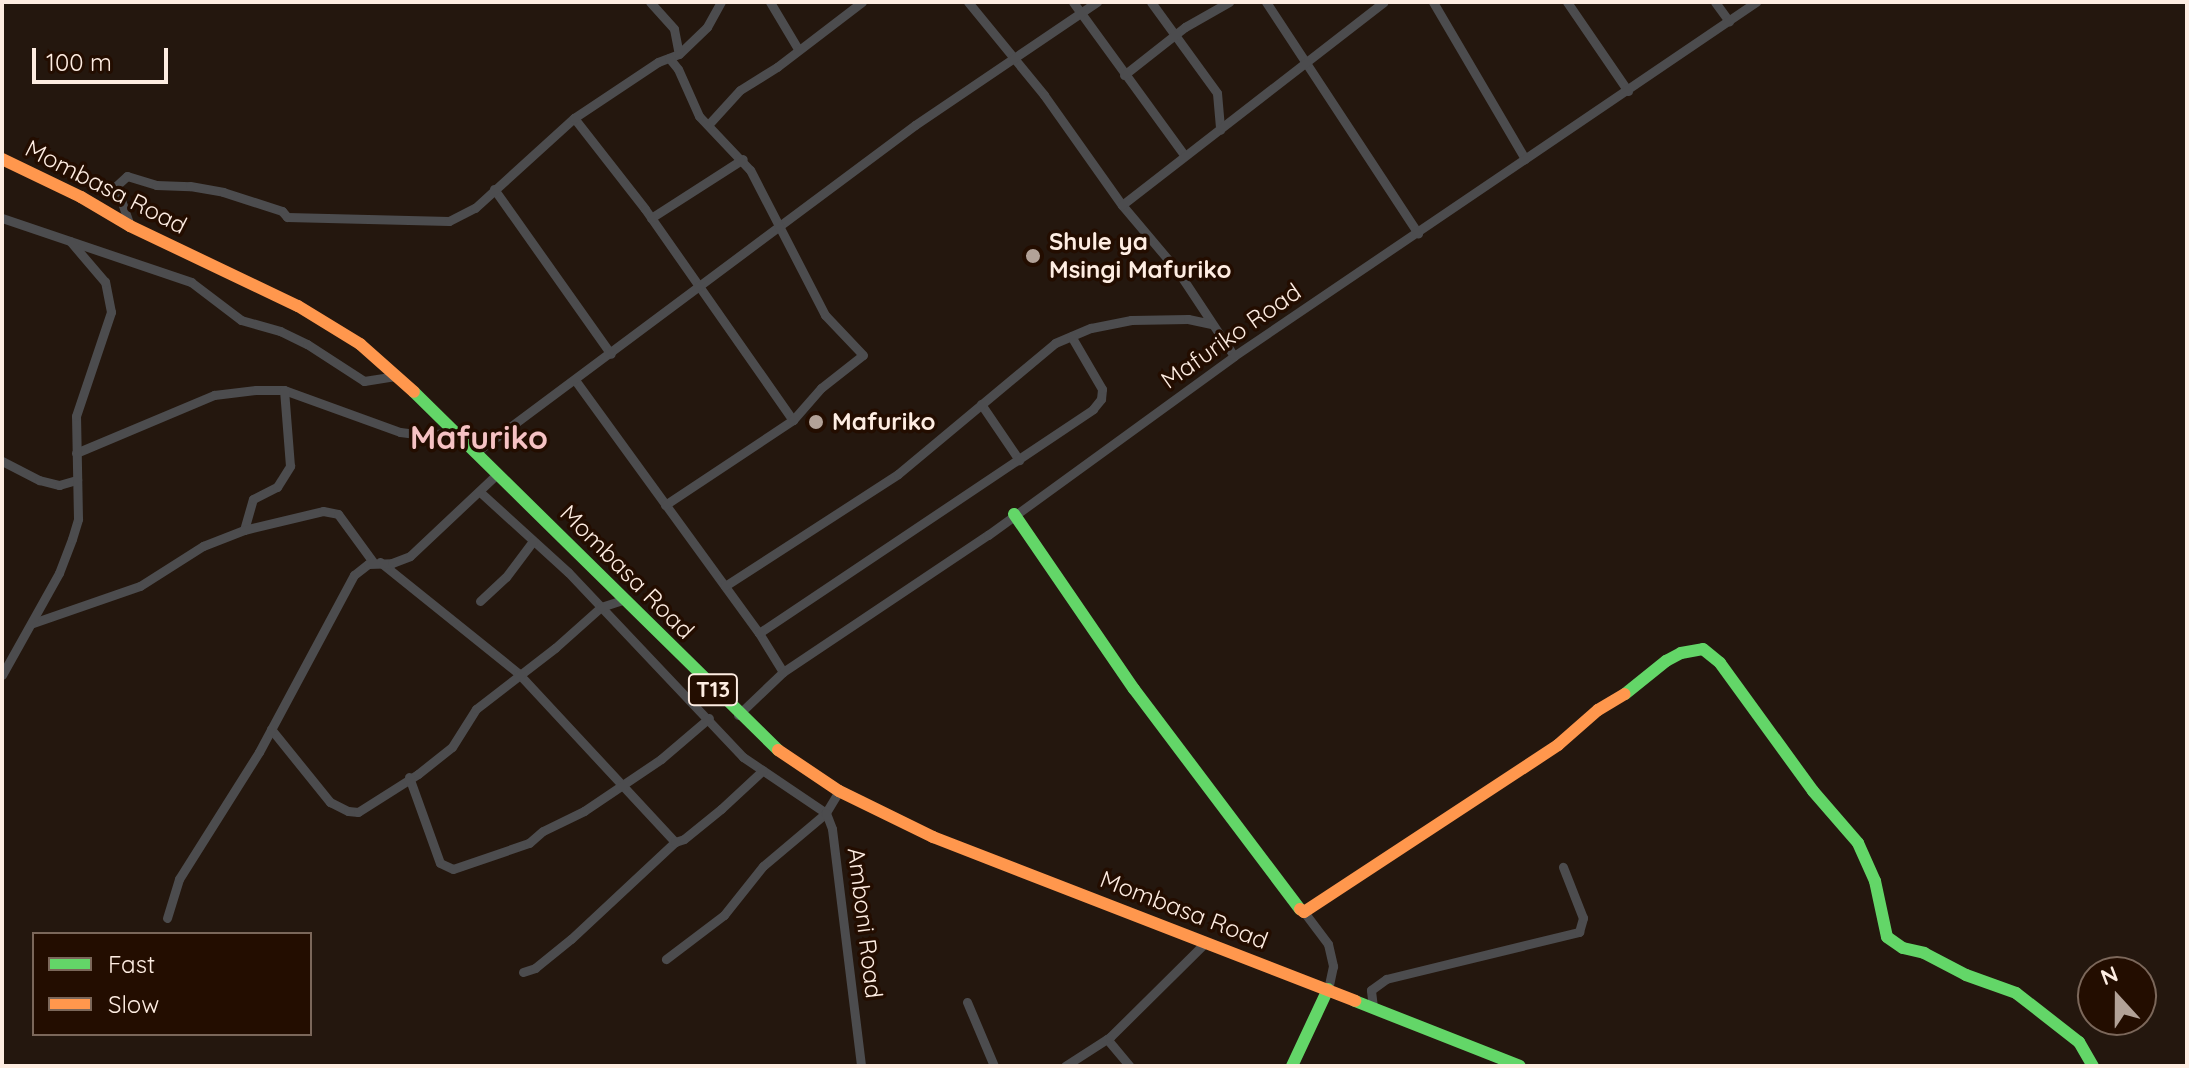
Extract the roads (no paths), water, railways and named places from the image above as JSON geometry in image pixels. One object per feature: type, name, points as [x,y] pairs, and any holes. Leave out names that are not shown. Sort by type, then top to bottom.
[{"type":"main road","name":"Mombasa Road","points":[[2,159],[130,226],[298,306],[360,344],[456,432],[738,715],[791,762],[839,791],[933,837],[1520,1066]]},
{"type":"main road","points":[[1014,514],[1134,689],[1294,905],[1304,912],[1558,745],[1598,710],[1640,685],[1666,661],[1681,653],[1703,649],[1720,663],[1813,791],[1858,843],[1875,881],[1887,937],[1903,948],[1924,953],[1966,975],[2016,993],[2079,1042],[2093,1066]]},
{"type":"main road","points":[[1292,1066],[1328,989]]},
{"type":"street","points":[[650,2],[674,29],[674,56],[691,103],[708,125],[743,159],[825,315],[863,355],[821,388],[793,420],[665,505]]},
{"type":"street","points":[[130,226],[116,186],[127,176],[156,185],[223,192],[282,211],[287,217],[443,223],[475,208],[574,118],[674,56],[707,27],[721,2]]},
{"type":"street","points":[[770,2],[798,49]]},
{"type":"street","points":[[708,125],[740,90],[777,67],[862,2]]},
{"type":"street","points":[[1073,2],[1184,155]]},
{"type":"street","points":[[475,453],[915,125],[1097,2]]},
{"type":"street","points":[[1151,2],[1217,93],[1221,109],[1220,130]]},
{"type":"street","points":[[1124,75],[1178,36],[1185,27],[1229,2]]},
{"type":"street","points":[[1266,2],[1418,233]]},
{"type":"street","points":[[1122,205],[1384,2]]},
{"type":"street","points":[[1433,2],[1525,159]]},
{"type":"street","points":[[1567,2],[1628,91]]},
{"type":"street","points":[[1715,2],[1729,21]]},
{"type":"street","name":"Mafuriko Road","points":[[738,715],[783,672],[1014,514],[1234,356],[1756,2]]},
{"type":"street","points":[[973,4],[1122,205],[1177,270],[1234,356]]},
{"type":"street","points":[[574,118],[651,218],[793,420]]},
{"type":"street","points":[[651,218],[743,159]]},
{"type":"street","points":[[494,189],[611,354]]},
{"type":"street","points":[[2,218],[191,282],[241,320],[294,337],[364,381],[397,376]]},
{"type":"street","points":[[2,674],[59,573],[72,539],[78,519],[76,416],[111,312],[105,282],[70,241]]},
{"type":"street","points":[[725,586],[898,474],[1055,343],[1091,328],[1131,320],[1188,319],[1211,324]]},
{"type":"street","points":[[759,633],[1093,409],[1101,399],[1097,379],[1071,336]]},
{"type":"street","points":[[575,380],[759,633],[783,672]]},
{"type":"street","points":[[76,453],[214,395],[284,390],[400,432],[426,435],[456,432]]},
{"type":"street","points":[[244,530],[253,499],[277,487],[290,466],[284,390]]},
{"type":"street","points":[[981,404],[1019,460]]},
{"type":"street","points":[[2,461],[39,480],[59,485],[77,480]]},
{"type":"street","points":[[167,918],[179,879],[271,729],[354,575],[377,562],[392,563],[410,556],[497,474]]},
{"type":"street","points":[[480,492],[601,607],[743,757],[826,813]]},
{"type":"street","points":[[33,623],[140,586],[203,546],[244,530],[330,510],[347,525],[377,562],[518,673],[675,842]]},
{"type":"street","points":[[480,601],[506,577],[533,541]]},
{"type":"street","points":[[271,729],[330,802],[348,811],[358,812],[452,747],[476,709],[518,673],[555,648],[601,607],[625,599]]},
{"type":"street","points":[[409,777],[440,863],[449,869],[529,843],[543,831],[624,786],[709,718]]},
{"type":"street","points":[[523,972],[535,968],[559,949],[675,842],[708,819],[763,770]]},
{"type":"street","points":[[666,959],[724,915],[763,866],[826,813],[839,791]]},
{"type":"street","name":"Amboni Road","points":[[826,813],[832,829],[861,1066]]},
{"type":"street","points":[[1373,1007],[1371,990],[1386,979],[1579,932],[1583,918],[1563,867]]},
{"type":"street","points":[[1304,912],[1328,944],[1333,966],[1328,989]]},
{"type":"street","points":[[1065,1066],[1107,1039],[1206,942]]},
{"type":"street","points":[[967,1002],[994,1066]]},
{"type":"street","points":[[1107,1039],[1130,1066]]},
{"type":"place","name":"Shule ya Msingi Mafuriko","points":[[1033,256]]},
{"type":"place","name":"Mafuriko","points":[[816,422]]},
{"type":"district","name":"Mafuriko","points":[[479,437]]}]
